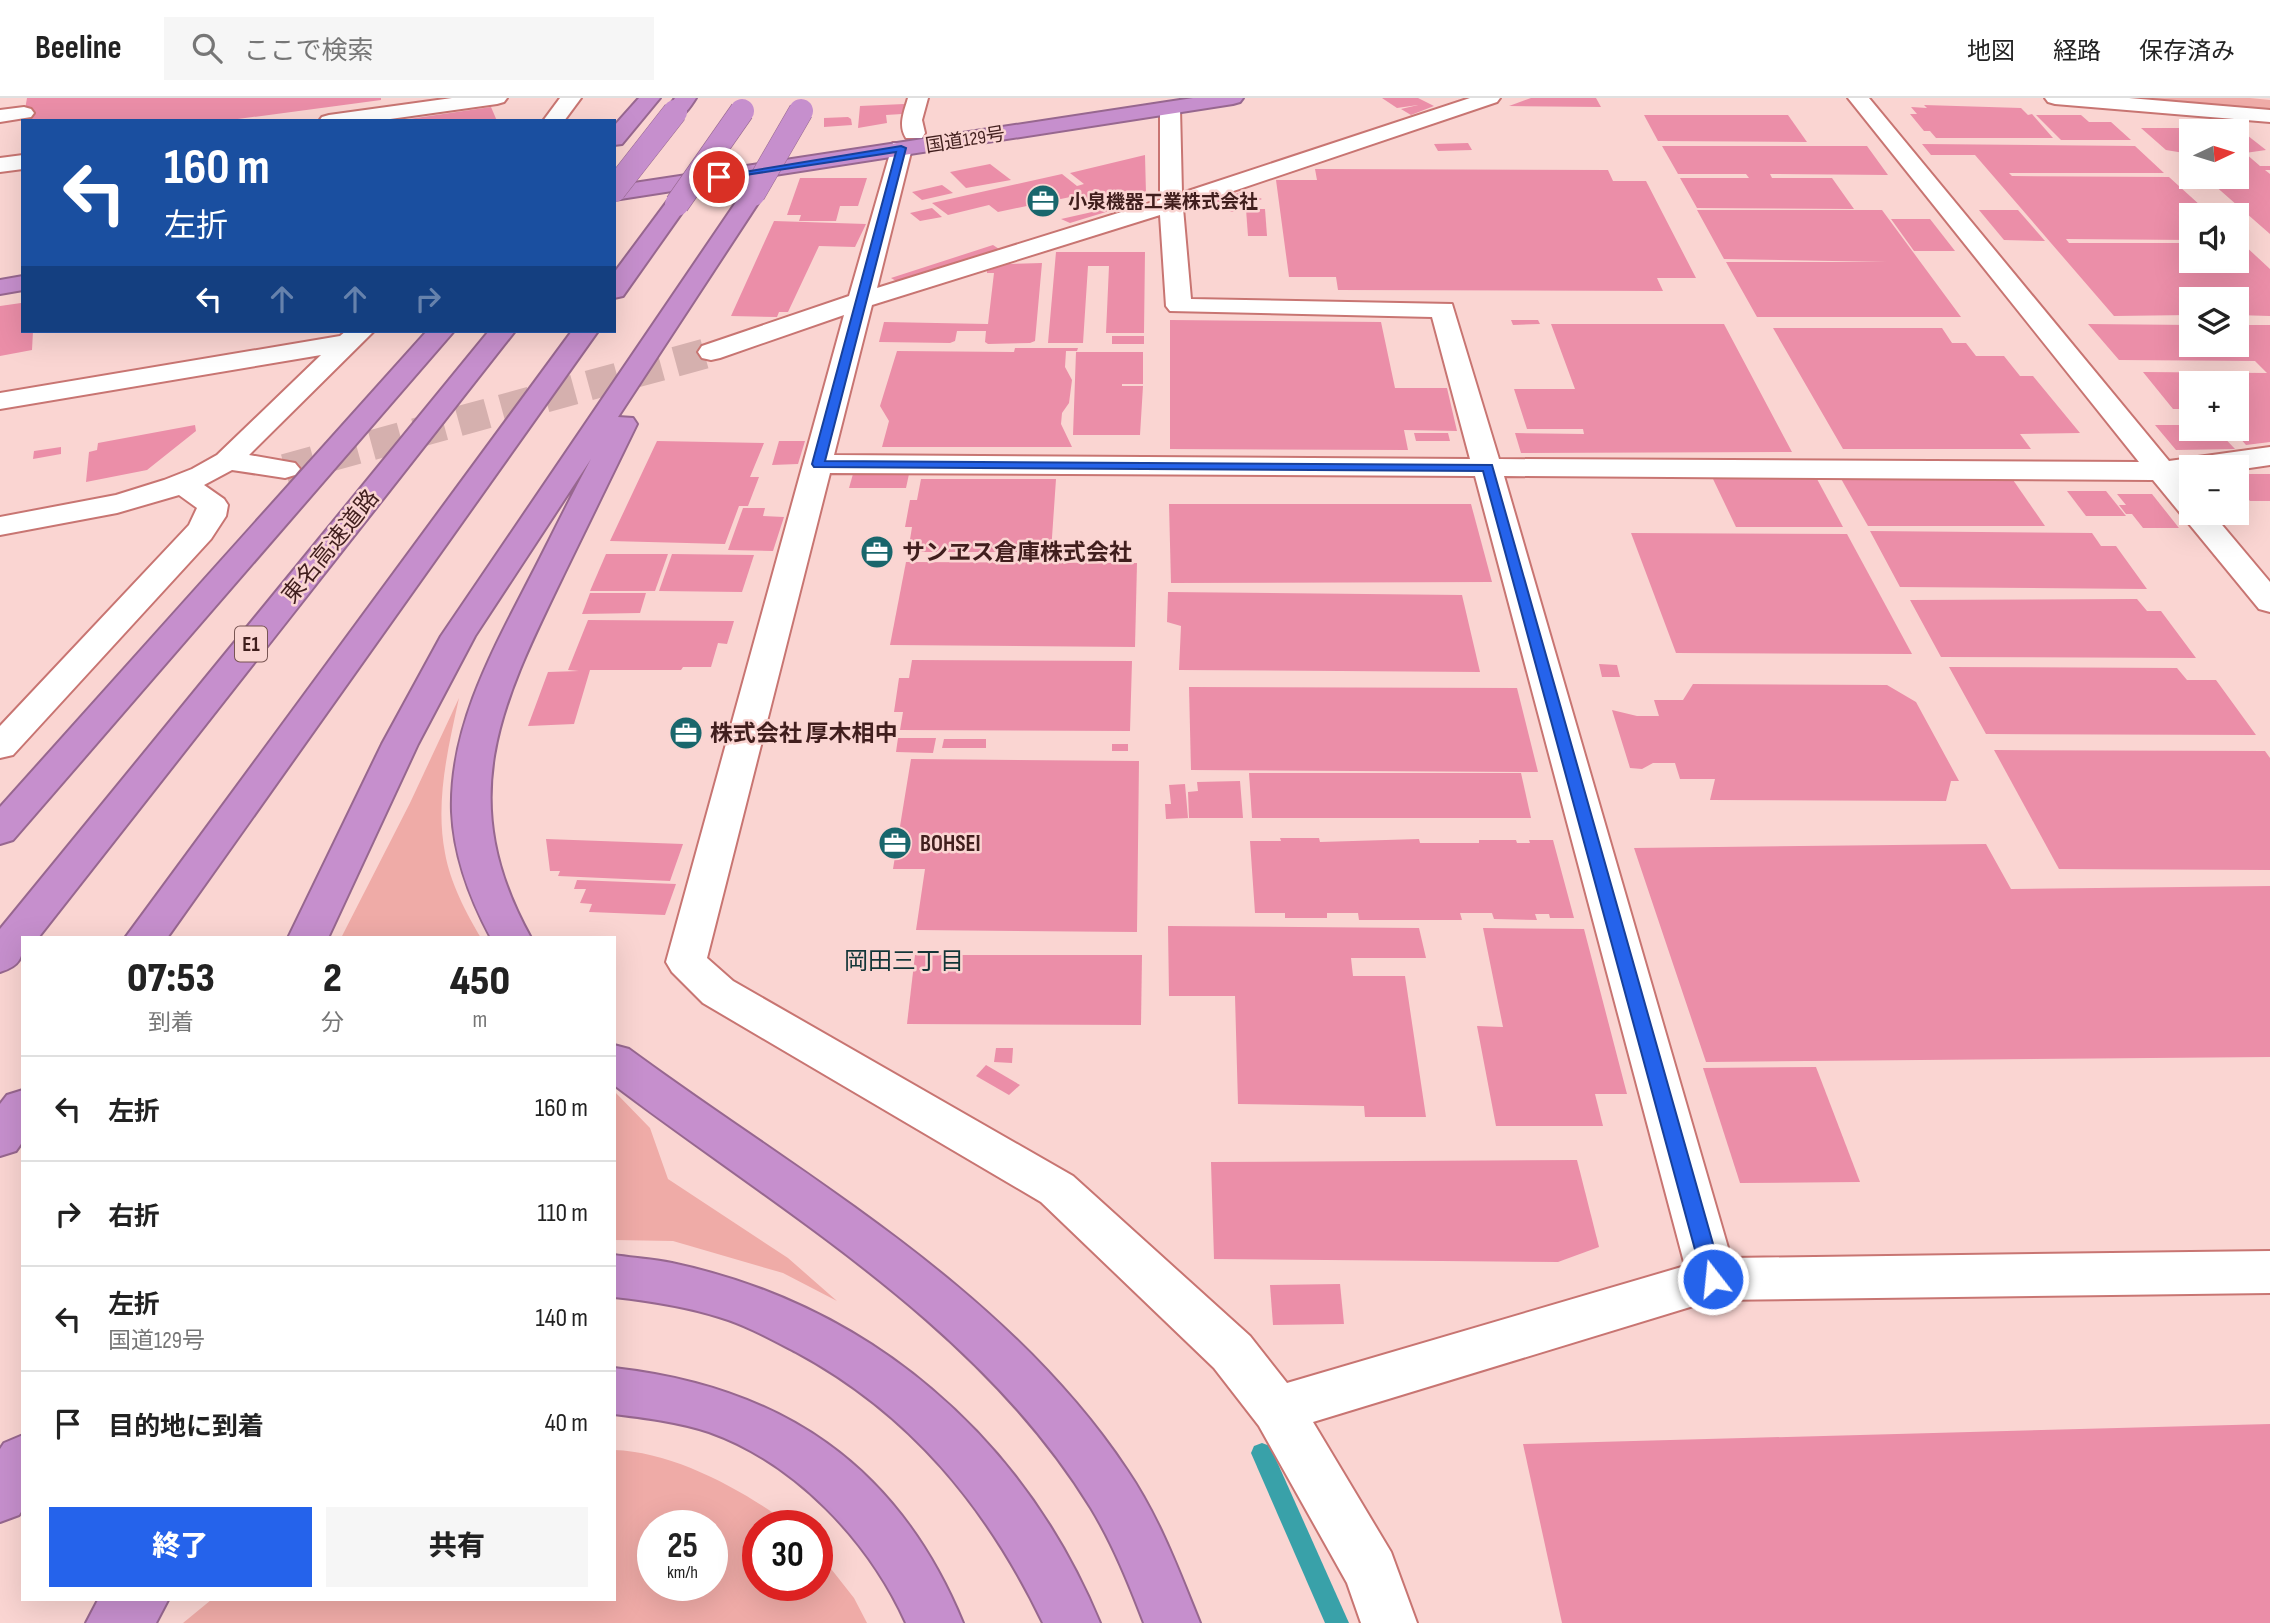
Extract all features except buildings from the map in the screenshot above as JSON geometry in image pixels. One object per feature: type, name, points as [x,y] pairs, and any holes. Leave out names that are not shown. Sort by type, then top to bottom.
[{"type":"highway","points":[[616,137],[650,98]]},
{"type":"highway","points":[[616,188],[686,98]]},
{"type":"highway","points":[[616,288],[751,98]]},
{"type":"highway","points":[[510,936],[482,872],[473,832],[471,792],[475,753],[485,715],[524,619],[632,406],[808,98]]},
{"type":"highway","name":"国道129号","points":[[616,178],[908,140],[1157,103],[1233,98]]},
{"type":"highway","name":"国道129号","points":[[616,191],[908,140]]},
{"type":"highway","points":[[309,936],[400,744],[458,636],[753,194]]},
{"type":"highway","points":[[0,270],[21,267]]},
{"type":"highway","points":[[0,287],[21,283]]},
{"type":"highway","points":[[0,831],[439,333]]},
{"type":"highway","name":"東名高速道路","points":[[0,957],[500,333]]},
{"type":"highway","points":[[146,936],[584,333]]},
{"type":"highway","points":[[616,1063],[673,1107],[864,1243],[997,1353],[1057,1418],[1109,1488],[1151,1570],[1172,1623]]},
{"type":"highway","points":[[0,1138],[21,1110]]},
{"type":"highway","points":[[616,1276],[706,1291],[780,1317],[845,1352],[905,1399],[961,1449],[1006,1505],[1047,1571],[1072,1623]]},
{"type":"highway","points":[[616,1391],[666,1397],[720,1412],[772,1436],[822,1471],[869,1517],[909,1570],[935,1623]]},
{"type":"highway","points":[[0,1497],[21,1463]]},
{"type":"highway","points":[[0,1507],[21,1490]]},
{"type":"highway","points":[[114,1623],[139,1601]]},
{"type":"street","points":[[344,119],[497,98]]},
{"type":"street","points":[[555,119],[572,98]]},
{"type":"street","points":[[918,98],[686,962],[718,992],[1057,1189],[1232,1352],[1277,1409],[1371,1571],[1389,1623]]},
{"type":"street","points":[[711,352],[863,300],[1171,204],[1490,98]]},
{"type":"street","points":[[1858,98],[2179,493]]},
{"type":"street","points":[[2055,98],[2270,117]]},
{"type":"street","points":[[0,100],[21,105]]},
{"type":"street","points":[[1157,103],[1171,204],[1180,306],[1443,309],[1713,1279]]},
{"type":"street","points":[[0,116],[21,105]]},
{"type":"street","points":[[0,165],[21,162]]},
{"type":"street","points":[[0,401],[354,337]]},
{"type":"street","points":[[0,526],[150,495],[184,485],[227,461],[354,337]]},
{"type":"street","points":[[2249,459],[2270,456]]},
{"type":"street","points":[[227,461],[285,469]]},
{"type":"street","points":[[818,464],[2179,469]]},
{"type":"street","points":[[0,747],[200,532],[211,516],[213,505],[184,485]]},
{"type":"street","points":[[2206,525],[2270,602]]},
{"type":"street","points":[[1277,1409],[1713,1279],[2270,1272]]},
{"type":"shaded area","points":[[2100,98],[2250,98],[2270,100],[2270,112]]},
{"type":"shaded area","points":[[459,698],[444,775],[442,834],[447,864],[455,886],[480,936],[342,936],[410,803]]},
{"type":"shaded area","points":[[616,1093],[650,1128],[668,1179],[788,1258],[837,1301],[783,1273],[673,1241],[616,1240]]},
{"type":"shaded area","points":[[616,1450],[637,1452],[684,1465],[769,1510],[742,1510],[742,1601],[833,1601],[833,1571],[854,1598],[867,1623],[183,1623],[210,1601],[616,1601]]},
{"type":"waterway","points":[[1262,1453],[1337,1623]]},
{"type":"tunnel","points":[[285,469],[711,352]]},
{"type":"place","name":"小泉機器工業株式会社","points":[[1043,201]]},
{"type":"place","name":"サンヱス倉庫株式会社","points":[[877,552]]},
{"type":"place","name":"株式会社 厚木相中","points":[[686,733]]},
{"type":"place","name":"BOHSEI","points":[[895,843]]},
{"type":"district","name":"岡田三丁目","points":[[904,961]]},
{"type":"route","points":[[719,177],[901,148],[818,464],[1488,467],[1713,1279]]}]
